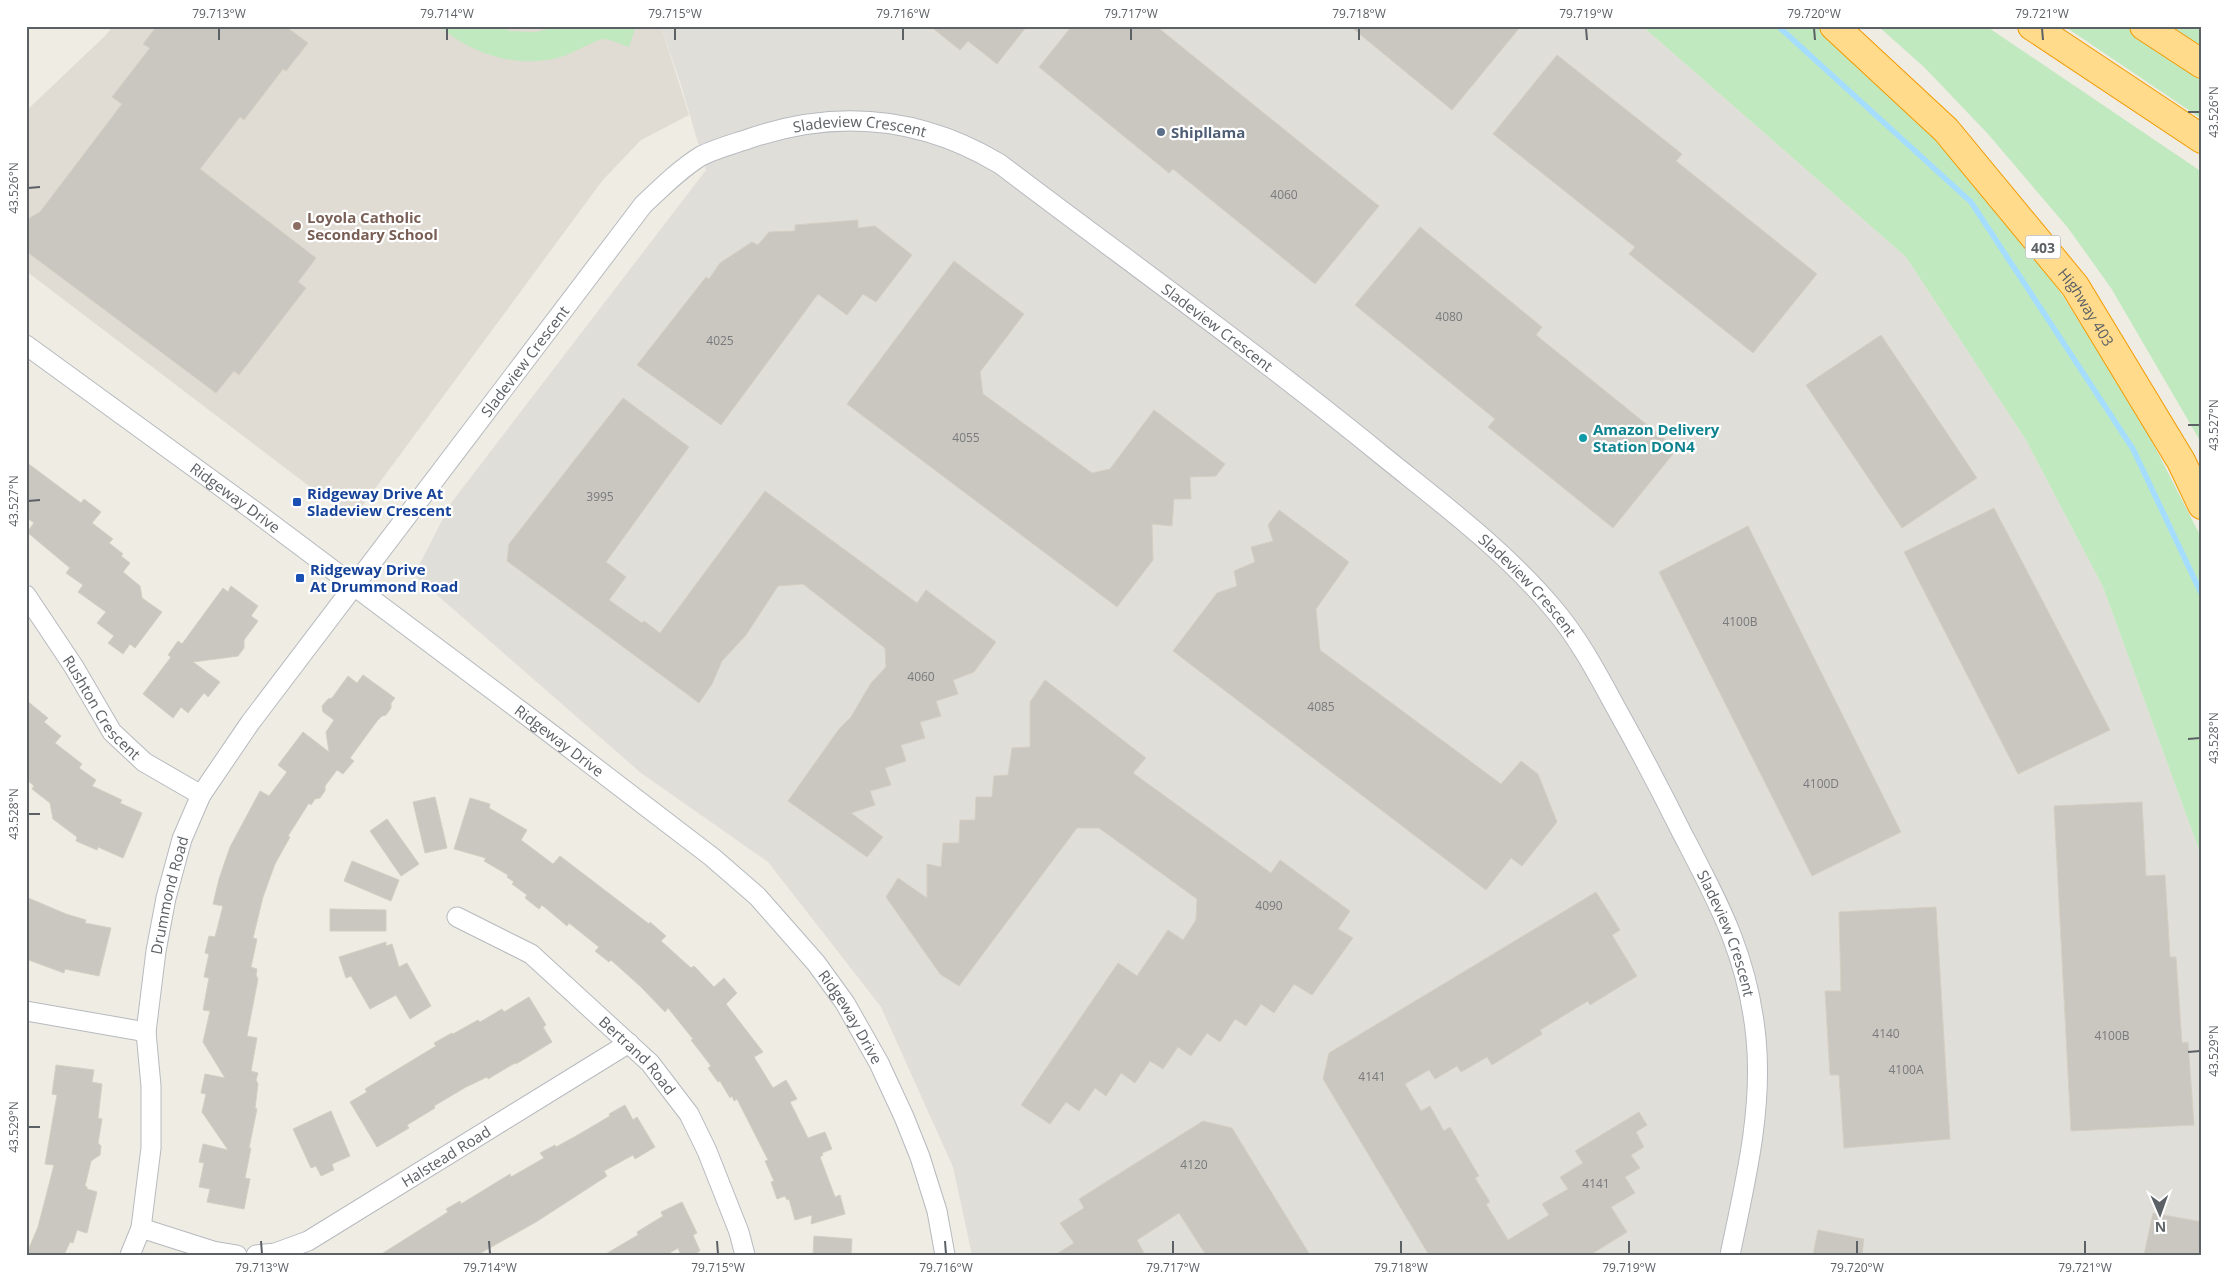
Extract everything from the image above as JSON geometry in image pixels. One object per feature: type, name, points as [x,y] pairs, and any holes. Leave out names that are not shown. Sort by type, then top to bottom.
[{"type":"highway","name":"Highway 403","points":[[1834,26],[1946,130],[2076,286],[2181,461],[2202,505]]},
{"type":"highway","points":[[2032,26],[2202,139]]},
{"type":"highway","points":[[2144,26],[2202,64]]},
{"type":"street","name":"Sladeview Crescent","points":[[354,586],[643,205],[668,180],[702,156],[777,129],[830,121],[880,122],[944,136],[976,150],[1000,164],[1334,416],[1484,538],[1550,605],[1574,635],[1600,677],[1714,892],[1733,936],[1747,980],[1756,1039],[1758,1103],[1751,1152],[1730,1255]]},
{"type":"street","name":"Ridgeway Drive","points":[[26,345],[354,586],[712,857],[757,896],[788,931],[845,1003],[879,1063],[920,1157],[936,1211],[944,1255]]},
{"type":"street","name":"Drummond Road","points":[[130,1255],[140,1228],[151,1148],[151,1086],[146,1032],[156,950],[166,898],[182,839],[201,796],[250,723],[354,586]]},
{"type":"street","name":"Rushton Crescent","points":[[26,595],[74,667],[112,732],[144,762],[201,796]]},
{"type":"street","name":"Bertrand Road","points":[[457,916],[531,954],[650,1063],[689,1114],[707,1151],[740,1232],[745,1255]]},
{"type":"street","points":[[26,1011],[146,1032]]},
{"type":"street","name":"Halstead Road","points":[[256,1255],[275,1253],[308,1241],[629,1043]]},
{"type":"street","points":[[140,1228],[213,1251],[237,1255]]},
{"type":"shaded area","name":"Loyola Catholic Secondary School","points":[[113,26],[661,26],[689,115],[641,140],[602,181],[360,509],[342,511],[26,271],[26,111],[105,36]]},
{"type":"shaded area","points":[[661,26],[1642,26],[1906,257],[2026,440],[2103,587],[2202,862],[2202,1255],[972,1255],[953,1167],[881,1007],[768,862],[641,773],[414,575],[451,503],[706,170]]},
{"type":"green space","points":[[439,26],[496,26],[511,31],[535,32],[562,26],[636,26],[629,47],[603,39],[561,57],[528,61],[496,57],[481,52],[466,45]]},
{"type":"green space","points":[[1642,26],[1817,26],[1939,138],[2011,222],[2063,296],[2141,420],[2202,539],[2202,862],[2103,587],[2026,440],[1906,257]]},
{"type":"green space","points":[[1878,26],[1986,26],[2202,172],[2202,444],[2111,288],[2068,228],[1988,134],[1924,67]]},
{"type":"green space","points":[[2064,26],[2126,26],[2202,76],[2202,119]]},
{"type":"green space","points":[[2171,26],[2202,26],[2202,47]]},
{"type":"building","points":[[157,26],[285,26],[308,43],[286,71],[283,69],[244,120],[240,117],[200,169],[316,258],[298,282],[306,288],[239,375],[234,371],[216,393],[26,251],[26,220],[40,212],[122,104],[112,97],[150,48],[143,44]]},
{"type":"building","points":[[930,26],[1027,26],[997,64],[968,41],[960,50]]},
{"type":"building","points":[[1072,26],[1156,26],[1379,206],[1315,284],[1173,169],[1169,173],[1039,67]]},
{"type":"building","points":[[1350,26],[1521,26],[1452,110]]},
{"type":"building","points":[[1557,55],[1682,154],[1676,161],[1817,274],[1753,353],[1629,254],[1635,247],[1493,134]]},
{"type":"building","points":[[858,220],[858,228],[875,226],[912,255],[876,302],[863,294],[847,315],[818,294],[721,425],[637,365],[706,277],[709,279],[720,263],[752,242],[758,245],[769,232],[795,231],[795,225]]},
{"type":"building","points":[[1420,227],[1542,327],[1536,335],[1677,449],[1613,528],[1488,427],[1495,419],[1355,305]]},
{"type":"building","points":[[954,261],[1024,314],[980,372],[983,394],[1092,473],[1110,469],[1154,410],[1225,464],[1216,476],[1190,477],[1191,499],[1174,499],[1172,526],[1152,524],[1153,560],[1117,607],[847,404]]},
{"type":"building","points":[[1881,335],[1977,478],[1902,528],[1806,385]]},
{"type":"building","points":[[623,398],[689,447],[606,562],[626,577],[609,600],[642,623],[644,621],[660,633],[765,491],[917,603],[926,590],[996,642],[974,672],[953,680],[958,694],[936,701],[941,716],[920,722],[925,738],[901,745],[906,761],[885,768],[891,785],[870,791],[875,805],[851,813],[883,837],[867,857],[788,801],[839,729],[851,717],[871,683],[886,667],[885,648],[803,584],[778,586],[746,635],[722,661],[712,684],[699,703],[507,561],[509,544]]},
{"type":"building","points":[[26,462],[81,503],[84,499],[101,512],[92,523],[113,539],[109,543],[123,554],[121,556],[130,563],[123,572],[140,586],[142,598],[162,612],[135,648],[130,644],[123,654],[108,643],[114,636],[97,623],[106,612],[78,592],[83,585],[66,573],[70,568],[27,532],[34,523],[26,517]]},
{"type":"building","points":[[1994,508],[2110,730],[2018,774],[1904,552]]},
{"type":"building","points":[[1279,510],[1349,562],[1316,609],[1320,650],[1501,784],[1521,761],[1538,774],[1557,822],[1522,866],[1511,858],[1486,890],[1173,651],[1217,593],[1237,586],[1234,571],[1255,562],[1251,547],[1273,541],[1268,525]]},
{"type":"building","points":[[1748,526],[1901,832],[1812,876],[1659,572]]},
{"type":"building","points":[[231,586],[258,606],[251,616],[258,621],[244,640],[244,648],[238,656],[193,662],[220,682],[208,697],[204,693],[188,713],[181,707],[173,718],[143,694],[171,657],[168,655],[178,641],[182,644],[223,588],[228,592]]},
{"type":"building","points":[[363,675],[395,698],[391,703],[391,708],[386,715],[377,721],[350,758],[354,761],[343,774],[337,770],[325,786],[325,791],[320,798],[315,799],[311,805],[309,803],[288,836],[290,837],[275,864],[263,897],[253,938],[257,939],[251,967],[257,969],[256,975],[258,979],[247,1036],[257,1038],[251,1071],[258,1073],[256,1080],[258,1084],[255,1108],[257,1109],[245,1178],[250,1179],[244,1209],[207,1202],[210,1189],[199,1187],[204,1163],[199,1162],[203,1144],[228,1150],[202,1112],[206,1094],[201,1093],[205,1074],[225,1078],[203,1042],[210,1011],[203,1010],[209,978],[204,977],[209,954],[205,953],[209,936],[215,937],[223,906],[213,904],[219,879],[230,847],[260,791],[269,796],[287,772],[278,765],[303,732],[329,752],[326,732],[334,720],[323,712],[322,706],[328,699],[332,698],[348,676],[357,683]]},
{"type":"building","points":[[1045,680],[1146,758],[1133,773],[1271,873],[1280,860],[1350,911],[1338,929],[1353,938],[1312,995],[1294,984],[1274,1013],[1261,1004],[1246,1026],[1235,1019],[1220,1042],[1207,1033],[1191,1056],[1178,1047],[1163,1069],[1150,1061],[1135,1083],[1121,1073],[1106,1096],[1095,1088],[1079,1111],[1066,1102],[1050,1124],[1021,1105],[1118,963],[1137,976],[1168,930],[1183,940],[1196,920],[1197,899],[1099,828],[1077,828],[959,986],[940,974],[886,897],[898,878],[927,898],[927,864],[941,867],[943,843],[959,843],[960,820],[975,820],[976,797],[992,797],[994,776],[1008,775],[1012,748],[1030,747],[1030,702]]},
{"type":"building","points":[[26,700],[48,718],[44,722],[61,736],[55,743],[82,764],[79,768],[96,780],[92,786],[122,800],[120,803],[142,813],[123,858],[98,847],[97,850],[76,841],[77,837],[53,819],[50,803],[32,789],[34,786],[26,779]]},
{"type":"building","points":[[435,797],[447,848],[425,853],[413,802]]},
{"type":"building","points":[[470,798],[490,804],[489,808],[527,830],[521,840],[553,864],[560,856],[649,924],[650,922],[666,936],[661,941],[691,968],[694,966],[714,987],[724,978],[737,993],[726,1004],[763,1052],[754,1057],[773,1088],[786,1080],[797,1099],[790,1102],[808,1138],[825,1132],[832,1149],[822,1153],[823,1155],[820,1157],[835,1197],[840,1195],[845,1214],[811,1224],[812,1215],[795,1220],[789,1199],[787,1200],[785,1196],[777,1199],[771,1182],[774,1181],[765,1161],[768,1160],[737,1099],[734,1101],[732,1096],[730,1098],[720,1081],[718,1082],[708,1068],[711,1066],[691,1040],[693,1039],[668,1008],[665,1012],[611,960],[609,962],[595,951],[599,947],[569,923],[567,926],[542,905],[539,909],[525,898],[527,895],[512,884],[514,882],[507,877],[508,875],[484,861],[486,858],[454,849]]},
{"type":"building","points":[[2142,802],[2146,876],[2165,875],[2170,957],[2176,957],[2182,1043],[2188,1042],[2194,1125],[2071,1131],[2054,806]]},
{"type":"building","points":[[387,819],[419,864],[401,876],[370,831]]},
{"type":"building","points":[[352,861],[399,880],[391,901],[344,881]]},
{"type":"building","points":[[1596,892],[1620,930],[1612,935],[1637,976],[1590,1005],[1588,1001],[1540,1030],[1542,1034],[1492,1065],[1487,1057],[1461,1072],[1457,1066],[1435,1079],[1429,1070],[1405,1084],[1421,1111],[1430,1106],[1444,1131],[1450,1127],[1479,1176],[1475,1178],[1490,1202],[1486,1204],[1508,1240],[1549,1215],[1542,1204],[1568,1189],[1560,1177],[1583,1163],[1575,1151],[1639,1112],[1647,1125],[1636,1132],[1644,1147],[1631,1155],[1640,1168],[1625,1177],[1635,1193],[1611,1207],[1627,1232],[1590,1255],[1429,1255],[1323,1079],[1329,1053]]},
{"type":"building","points":[[26,897],[66,914],[86,920],[85,923],[111,928],[99,976],[65,969],[64,973],[26,959]]},
{"type":"building","points":[[1936,907],[1950,1139],[1844,1148],[1839,1075],[1830,1075],[1825,991],[1841,991],[1839,912]]},
{"type":"building","points":[[330,909],[386,910],[386,931],[330,931]]},
{"type":"building","points":[[386,942],[386,946],[392,944],[399,967],[407,963],[431,1006],[410,1019],[396,995],[370,1009],[351,976],[346,978],[339,957]]},
{"type":"building","points":[[529,997],[546,1025],[543,1027],[552,1042],[516,1064],[488,1079],[487,1077],[466,1087],[434,1106],[435,1108],[407,1125],[409,1128],[377,1147],[350,1102],[367,1092],[365,1089],[436,1046],[434,1043],[478,1020],[480,1022],[502,1009],[504,1012]]},
{"type":"building","points":[[56,1065],[94,1070],[92,1082],[102,1084],[98,1118],[102,1119],[98,1143],[101,1146],[100,1155],[91,1161],[85,1186],[87,1189],[97,1192],[87,1233],[77,1230],[73,1243],[70,1242],[64,1255],[26,1255],[38,1227],[54,1165],[45,1164],[57,1095],[52,1094]]},
{"type":"building","points":[[625,1105],[633,1120],[637,1117],[655,1147],[635,1159],[633,1155],[604,1171],[607,1176],[536,1222],[477,1255],[380,1255],[448,1212],[446,1209],[460,1201],[461,1204],[510,1174],[511,1177],[544,1158],[540,1153],[576,1136]]},
{"type":"building","points":[[331,1111],[350,1156],[332,1164],[334,1170],[321,1176],[316,1166],[311,1168],[293,1129]]},
{"type":"building","points":[[1203,1121],[1232,1128],[1310,1255],[1206,1255],[1179,1213],[1137,1240],[1145,1255],[1055,1255],[1074,1243],[1060,1223],[1084,1208],[1079,1199]]},
{"type":"building","points":[[682,1202],[697,1233],[693,1235],[700,1251],[692,1255],[681,1255],[678,1248],[666,1255],[604,1255],[638,1235],[637,1232],[663,1216],[661,1212]]},
{"type":"building","points":[[2153,1213],[2202,1222],[2202,1255],[2144,1255]]},
{"type":"building","points":[[1818,1230],[1864,1239],[1862,1255],[1813,1255]]},
{"type":"building","points":[[814,1236],[852,1239],[851,1255],[813,1255]]},
{"type":"waterway","points":[[1778,26],[1971,202],[2133,449],[2202,595]]},
{"type":"place","name":"Shipllama","points":[[1161,132]]},
{"type":"place","name":"Loyola Catholic Secondary School","points":[[297,226]]},
{"type":"place","name":"Amazon Delivery Station DON4","points":[[1583,438]]},
{"type":"place","name":"Ridgeway Drive At Sladeview Crescent","points":[[297,502]]},
{"type":"place","name":"Ridgeway Drive At Drummond Road","points":[[300,578]]}]
